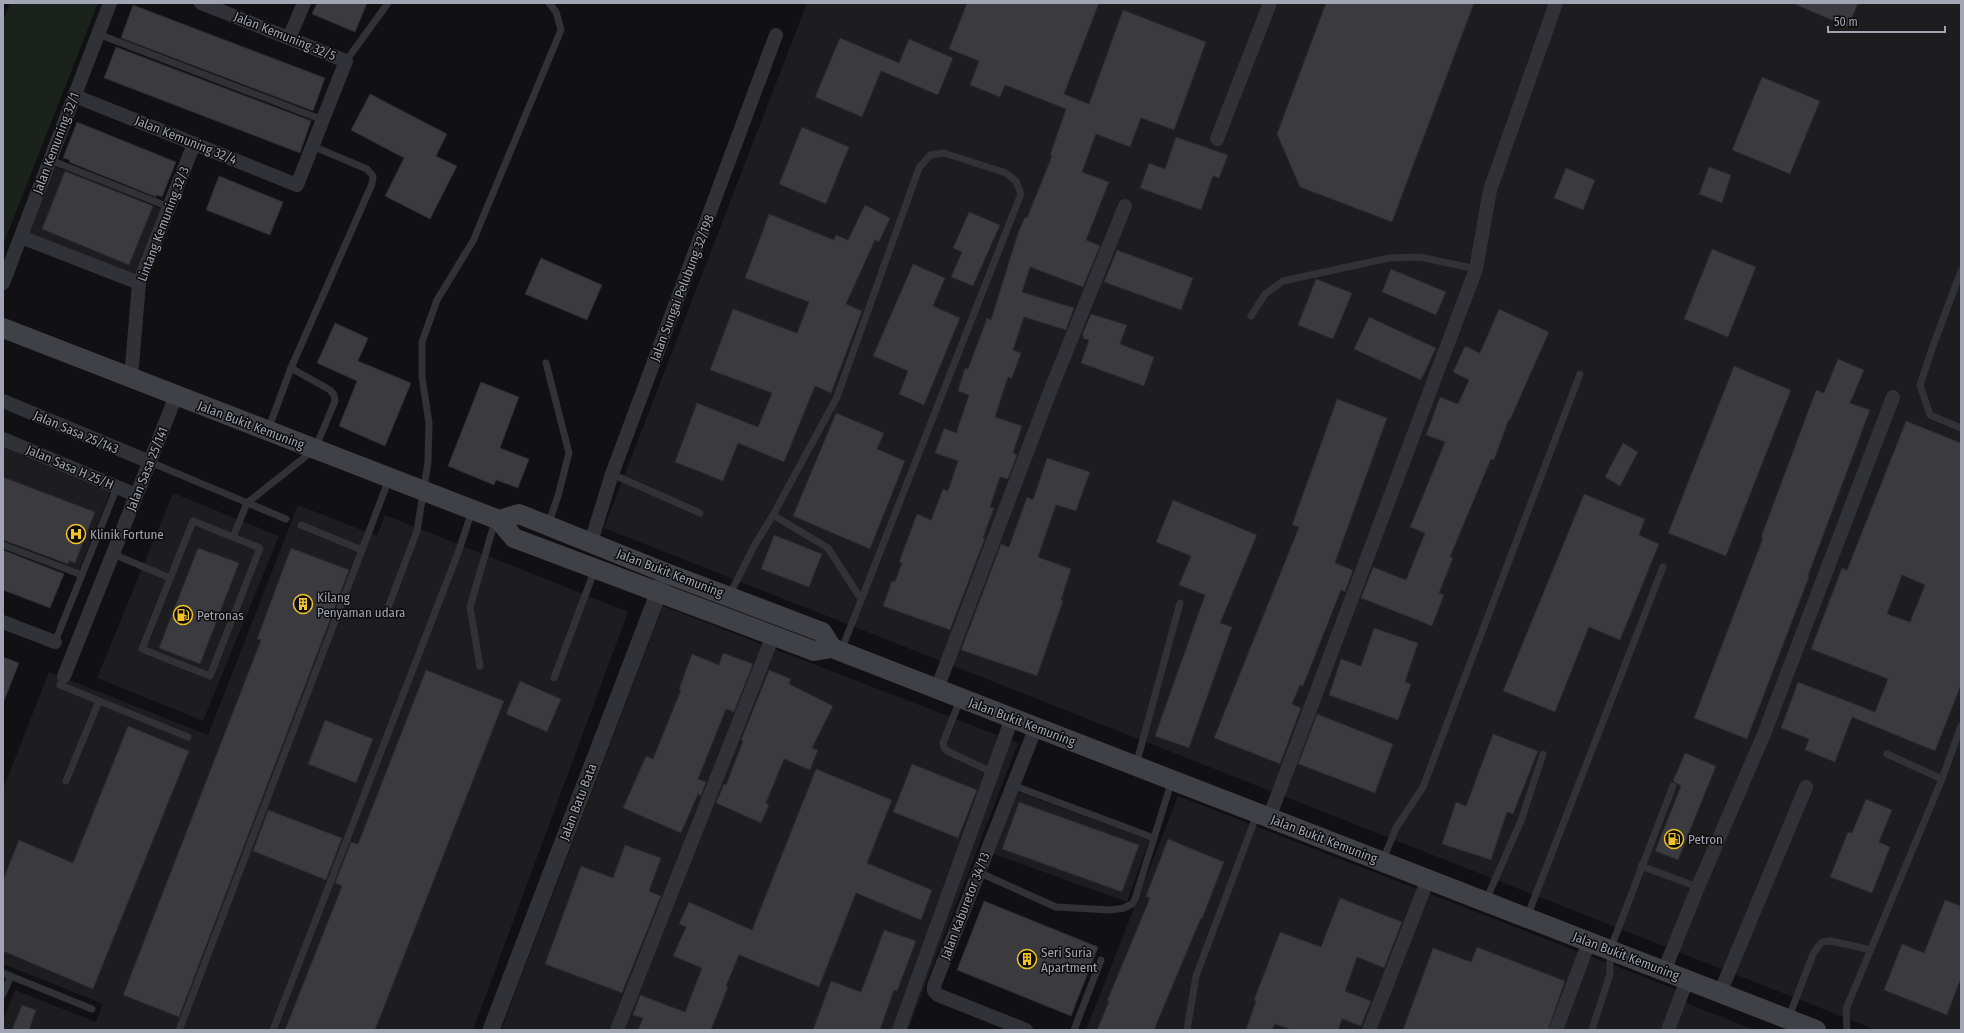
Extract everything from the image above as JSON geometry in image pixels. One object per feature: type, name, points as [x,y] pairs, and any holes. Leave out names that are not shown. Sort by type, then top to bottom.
[{"type":"main road","name":"Jalan Bukit Kemuning","points":[[3,328],[498,520],[514,538],[814,652],[837,650],[1816,1030]]},
{"type":"main road","name":"Jalan Bukit Kemuning","points":[[498,520],[519,514],[666,573],[822,632],[837,650]]},
{"type":"street","name":"Jalan Kemuning 32/1","points":[[3,284],[110,3]]},
{"type":"street","name":"Jalan Kemuning 32/5","points":[[201,3],[346,61]]},
{"type":"street","points":[[289,38],[304,3]]},
{"type":"street","points":[[1218,139],[1270,3]]},
{"type":"street","points":[[1263,816],[1476,269],[1490,190],[1556,3]]},
{"type":"street","name":"Jalan Sungai Pelubung 32/198","points":[[591,542],[612,474],[776,35]]},
{"type":"street","points":[[312,146],[346,61]]},
{"type":"street","name":"Jalan Kemuning 32/4","points":[[75,96],[297,184],[312,146]]},
{"type":"street","name":"Lintang Kemuning 32/3","points":[[131,378],[139,283],[194,144]]},
{"type":"street","points":[[937,689],[1049,394],[1125,206]]},
{"type":"street","points":[[21,237],[139,283]]},
{"type":"street","name":"Jalan Sasa 25/141","points":[[64,676],[176,396]]},
{"type":"street","points":[[1664,971],[1698,887],[1764,734],[1893,397]]},
{"type":"street","name":"Jalan Sasa 25/143","points":[[3,401],[150,462]]},
{"type":"street","name":"Jalan Sasa H 25/H","points":[[3,439],[136,495]]},
{"type":"street","name":"Jalan Batu Bata","points":[[490,1030],[666,573]]},
{"type":"street","points":[[3,622],[55,642]]},
{"type":"street","points":[[617,1030],[773,636]]},
{"type":"street","points":[[899,1030],[1012,718]]},
{"type":"street","name":"Jalan Kaburetor 34/13","points":[[1026,1030],[1000,1025],[938,995],[934,991],[934,986],[1036,727]]},
{"type":"street","points":[[1720,993],[1806,787]]},
{"type":"street","points":[[1369,1030],[1428,879]]},
{"type":"street","points":[[1556,1030],[1589,942]]},
{"type":"street","points":[[1668,1030],[1687,980]]},
{"type":"lane","points":[[346,61],[388,3]]},
{"type":"lane","points":[[389,605],[417,531],[428,462],[429,423],[422,377],[422,342],[437,300],[473,241],[561,30],[556,12],[549,3]]},
{"type":"lane","points":[[98,34],[323,120]]},
{"type":"lane","points":[[268,431],[291,368],[372,184],[373,176],[367,169],[312,146]]},
{"type":"lane","points":[[729,596],[754,546],[837,397],[919,168],[930,155],[944,153],[1006,174],[1016,181],[1021,194],[861,599],[837,650]]},
{"type":"lane","points":[[50,160],[169,207]]},
{"type":"lane","points":[[1251,316],[1265,294],[1283,281],[1389,258],[1420,257],[1476,269]]},
{"type":"lane","points":[[1961,271],[1920,385],[1930,415],[1961,428]]},
{"type":"lane","points":[[546,363],[568,453],[558,496],[547,526]]},
{"type":"lane","points":[[233,537],[247,503],[315,449],[334,401],[334,395],[330,390],[291,368]]},
{"type":"lane","points":[[1382,862],[1396,828],[1423,787],[1580,374]]},
{"type":"lane","points":[[150,462],[286,519]]},
{"type":"lane","points":[[612,474],[700,513]]},
{"type":"lane","points":[[180,1028],[390,478]]},
{"type":"lane","points":[[55,642],[116,487]]},
{"type":"lane","points":[[273,1030],[458,553],[473,510]]},
{"type":"lane","points":[[772,516],[828,548],[861,599]]},
{"type":"lane","points":[[480,666],[470,607],[498,520]]},
{"type":"lane","points":[[193,521],[260,548],[210,676],[142,649],[170,578],[193,521]]},
{"type":"lane","points":[[301,525],[362,550]]},
{"type":"lane","points":[[3,544],[82,576]]},
{"type":"lane","points":[[113,554],[170,578]]},
{"type":"lane","points":[[1527,918],[1663,567]]},
{"type":"lane","points":[[554,678],[595,569]]},
{"type":"lane","points":[[1136,766],[1180,603]]},
{"type":"lane","points":[[64,676],[60,685],[188,737]]},
{"type":"lane","points":[[960,698],[943,743],[944,748],[947,751],[992,772]]},
{"type":"lane","points":[[66,781],[99,701]]},
{"type":"lane","points":[[1847,1030],[1846,1009],[1942,779],[1961,726]]},
{"type":"lane","points":[[1485,902],[1521,820],[1543,754]]},
{"type":"lane","points":[[1887,754],[1942,779]]},
{"type":"lane","points":[[978,872],[1056,907],[1111,910],[1124,908],[1132,904],[1134,899],[1172,780]]},
{"type":"lane","points":[[1012,785],[1154,838]]},
{"type":"lane","points":[[1592,1030],[1610,974],[1610,950],[1673,786]]},
{"type":"lane","points":[[1187,1030],[1196,976],[1263,816]]},
{"type":"lane","points":[[1641,866],[1698,887]]},
{"type":"lane","points":[[1788,1019],[1814,952],[1822,942],[1831,941],[1871,950]]},
{"type":"lane","points":[[1074,1030],[1101,960]]},
{"type":"lane","points":[[3,972],[92,1009]]},
{"type":"lane","points":[[3,994],[11,976]]},
{"type":"shaded area","points":[[10,3],[98,3],[3,245],[3,21]]},
{"type":"shaded area","points":[[807,3],[1961,3],[1961,1030],[1876,1030],[604,528]]},
{"type":"shaded area","points":[[53,166],[162,209],[134,276],[28,233]]},
{"type":"shaded area","points":[[3,445],[111,490],[79,570],[3,540]]},
{"type":"shaded area","points":[[173,493],[279,536],[203,721],[97,678]]},
{"type":"shaded area","points":[[298,505],[377,536],[385,515],[628,612],[473,1030],[3,1030],[3,1021],[15,990],[96,1022],[103,1004],[3,964],[3,789],[49,672],[208,735]]},
{"type":"shaded area","points":[[663,606],[1018,743],[908,1030],[501,1030]]},
{"type":"shaded area","points":[[1016,791],[1149,840],[1127,902],[991,853]]},
{"type":"shaded area","points":[[1178,796],[1677,990],[1661,1030],[1086,1030]]},
{"type":"shaded area","points":[[1684,1002],[1755,1030],[1674,1030]]},
{"type":"building","points":[[317,3],[367,3],[355,32],[312,14]]},
{"type":"building","points":[[967,3],[1099,3],[1064,94],[1089,104],[1123,10],[1206,42],[1174,130],[1141,118],[1130,147],[1096,134],[1082,172],[1109,182],[1086,240],[1100,246],[1083,287],[1030,267],[1022,292],[1074,308],[1066,330],[1024,317],[1013,350],[1021,353],[1012,378],[1008,377],[995,417],[1022,426],[1013,453],[1017,455],[1008,479],[1000,477],[990,507],[994,508],[983,538],[985,538],[950,630],[883,606],[892,581],[895,582],[902,563],[899,562],[917,514],[931,520],[943,489],[948,491],[958,461],[935,453],[944,428],[956,433],[969,395],[958,391],[965,368],[968,369],[987,318],[991,320],[1018,233],[1025,217],[1027,218],[1052,156],[1050,155],[1066,109],[1005,85],[1000,97],[970,85],[979,61],[949,49]]},
{"type":"building","points":[[1326,3],[1474,3],[1392,222],[1300,187],[1277,134]]},
{"type":"building","points":[[1792,3],[1858,3],[1848,27]]},
{"type":"building","points":[[133,5],[325,78],[313,111],[121,38]]},
{"type":"building","points":[[840,38],[899,63],[909,39],[953,58],[938,95],[881,71],[862,117],[815,97]]},
{"type":"building","points":[[116,47],[311,121],[300,153],[104,78]]},
{"type":"building","points":[[1762,77],[1820,101],[1790,174],[1732,150]]},
{"type":"building","points":[[370,94],[447,134],[436,156],[457,166],[430,219],[385,196],[404,158],[351,130]]},
{"type":"building","points":[[77,122],[176,162],[162,197],[157,195],[156,197],[69,162],[70,160],[63,158]]},
{"type":"building","points":[[802,127],[849,147],[826,204],[779,184]]},
{"type":"building","points":[[1176,137],[1228,155],[1219,178],[1213,176],[1201,210],[1140,188],[1149,163],[1165,169]]},
{"type":"building","points":[[1709,167],[1731,175],[1722,203],[1699,194]]},
{"type":"building","points":[[1566,168],[1595,180],[1583,210],[1554,198]]},
{"type":"building","points":[[65,171],[153,206],[129,265],[42,229]]},
{"type":"building","points":[[219,176],[283,202],[270,235],[206,210]]},
{"type":"building","points":[[865,205],[890,218],[879,242],[875,240],[846,304],[862,311],[831,393],[815,386],[784,462],[738,443],[723,481],[675,462],[697,403],[758,427],[772,393],[710,370],[733,309],[797,333],[809,302],[745,278],[769,214],[834,240],[836,235],[848,240]]},
{"type":"building","points":[[969,212],[1000,225],[973,286],[951,277],[962,252],[953,248]]},
{"type":"building","points":[[1712,249],[1756,267],[1728,337],[1684,319]]},
{"type":"building","points":[[1117,250],[1193,278],[1181,310],[1104,282]]},
{"type":"building","points":[[541,258],[602,285],[587,320],[525,294]]},
{"type":"building","points":[[913,264],[945,278],[933,306],[960,318],[924,405],[899,394],[908,371],[873,356]]},
{"type":"building","points":[[1391,269],[1446,292],[1436,315],[1382,292]]},
{"type":"building","points":[[1316,279],[1352,293],[1333,339],[1298,325]]},
{"type":"building","points":[[1499,309],[1549,332],[1510,420],[1509,419],[1494,460],[1491,459],[1450,557],[1453,558],[1439,593],[1444,595],[1432,626],[1361,598],[1373,567],[1406,580],[1425,533],[1410,527],[1445,442],[1426,435],[1440,397],[1458,404],[1469,380],[1453,372],[1465,346],[1480,353]]},
{"type":"building","points":[[1091,314],[1127,325],[1120,344],[1154,357],[1144,386],[1081,363],[1089,340],[1083,338],[1084,336],[1082,335]]},
{"type":"building","points":[[1369,317],[1436,348],[1421,380],[1354,349]]},
{"type":"building","points":[[335,323],[368,338],[358,361],[411,383],[385,446],[339,426],[357,381],[317,363]]},
{"type":"building","points":[[1838,359],[1864,370],[1850,403],[1870,410],[1808,576],[1809,577],[1747,739],[1694,718],[1763,538],[1761,537],[1816,390],[1824,393]]},
{"type":"building","points":[[1734,366],[1791,390],[1726,556],[1668,533]]},
{"type":"building","points":[[481,382],[519,397],[500,448],[529,459],[518,488],[496,480],[494,485],[448,466]]},
{"type":"building","points":[[1337,399],[1387,418],[1335,563],[1353,570],[1345,592],[1341,590],[1303,686],[1300,685],[1292,704],[1301,708],[1280,764],[1214,738],[1299,527],[1292,525]]},
{"type":"building","points":[[836,413],[884,433],[877,449],[905,461],[870,549],[793,516]]},
{"type":"building","points":[[1906,421],[1961,443],[1961,685],[1935,751],[1852,717],[1835,762],[1805,750],[1809,739],[1781,728],[1798,682],[1875,712],[1888,679],[1811,649],[1842,568],[1847,570]],"holes":[[[1902,575],[1925,585],[1910,622],[1887,614]]]},
{"type":"building","points":[[1623,443],[1638,452],[1620,486],[1605,477]]},
{"type":"building","points":[[1047,458],[1090,472],[1076,511],[1056,505],[1038,557],[1071,569],[1061,600],[1063,601],[1037,676],[961,650],[1001,544],[1009,547],[1027,497],[1033,500]]},
{"type":"building","points":[[3,477],[95,512],[75,563],[69,561],[68,564],[3,540]]},
{"type":"building","points":[[1584,494],[1645,519],[1639,535],[1659,544],[1620,640],[1589,627],[1555,712],[1503,691]]},
{"type":"building","points":[[1173,500],[1257,535],[1220,623],[1232,627],[1189,748],[1155,736],[1205,595],[1179,585],[1191,556],[1156,542]]},
{"type":"building","points":[[774,535],[822,554],[809,587],[761,569]]},
{"type":"building","points":[[198,548],[239,563],[200,664],[159,648]]},
{"type":"building","points":[[291,548],[349,570],[179,1017],[123,995],[261,640],[257,639]]},
{"type":"building","points":[[3,550],[64,574],[50,608],[3,590]]},
{"type":"building","points":[[1374,628],[1418,643],[1405,682],[1411,684],[1398,720],[1329,695],[1341,659],[1361,666]]},
{"type":"building","points":[[723,653],[753,664],[734,712],[726,709],[698,779],[706,782],[701,796],[698,794],[681,833],[623,808],[646,756],[653,759],[681,690],[679,689],[692,654],[719,665]]},
{"type":"building","points":[[3,657],[19,663],[4,701],[3,701]]},
{"type":"building","points":[[426,670],[504,701],[375,1030],[285,1030],[342,886],[335,883],[351,842],[358,844]]},
{"type":"building","points":[[769,670],[791,679],[789,684],[833,706],[812,748],[818,750],[810,770],[784,759],[766,803],[769,805],[761,823],[716,803],[724,784],[726,785],[743,741],[741,740]]},
{"type":"building","points":[[520,681],[561,699],[547,732],[506,714]]},
{"type":"building","points":[[1317,714],[1393,744],[1375,793],[1298,764]]},
{"type":"building","points":[[325,720],[373,739],[356,783],[308,764]]},
{"type":"building","points":[[128,726],[189,751],[93,989],[3,951],[3,880],[19,840],[73,863]]},
{"type":"building","points":[[1493,734],[1538,751],[1513,814],[1507,812],[1491,860],[1442,844],[1456,802],[1466,806]]},
{"type":"building","points":[[1685,753],[1716,766],[1678,860],[1655,851],[1681,786],[1673,781]]},
{"type":"building","points":[[912,764],[977,790],[958,838],[893,812]]},
{"type":"building","points":[[816,769],[892,800],[867,863],[932,890],[921,920],[856,893],[819,987],[739,955],[726,986],[728,987],[711,1030],[638,1030],[643,1018],[633,1015],[640,995],[685,1012],[702,968],[673,956],[686,927],[679,924],[689,902],[752,930]]},
{"type":"building","points":[[1866,799],[1892,810],[1879,842],[1890,847],[1872,893],[1830,877],[1848,832],[1852,833]]},
{"type":"building","points":[[1019,802],[1139,845],[1122,892],[1002,849]]},
{"type":"building","points":[[268,810],[342,838],[326,880],[253,851]]},
{"type":"building","points":[[1168,839],[1224,862],[1202,919],[1201,918],[1154,1030],[1097,1030],[1109,1001],[1107,1001],[1150,898],[1146,896]]},
{"type":"building","points":[[625,845],[661,858],[649,891],[661,896],[622,993],[545,964],[581,866],[613,878]]},
{"type":"building","points":[[1340,898],[1402,922],[1384,968],[1357,957],[1345,991],[1371,1001],[1361,1026],[1342,1019],[1338,1030],[1292,1030],[1275,1024],[1272,1030],[1246,1030],[1256,1001],[1254,1000],[1280,932],[1321,947]]},
{"type":"building","points":[[1945,900],[1961,906],[1961,978],[1947,1015],[1884,990],[1902,944],[1924,953]]},
{"type":"building","name":"Seri Suria Apartment","points":[[984,901],[1098,947],[1071,1016],[957,970]]},
{"type":"building","points":[[884,930],[916,941],[897,991],[894,990],[880,1030],[813,1030],[831,981],[861,992]]},
{"type":"building","points":[[1477,947],[1565,981],[1548,1030],[1403,1030],[1433,948],[1471,962]]},
{"type":"building","points":[[22,1005],[36,1010],[29,1030],[12,1030]]},
{"type":"place","name":"Klinik Fortune","points":[[76,534]]},
{"type":"place","name":"Kilang Penyaman udara","points":[[303,604]]},
{"type":"place","name":"Petronas","points":[[183,615]]},
{"type":"place","name":"Petron","points":[[1674,839]]},
{"type":"place","name":"Seri Suria Apartment","points":[[1027,959]]}]
